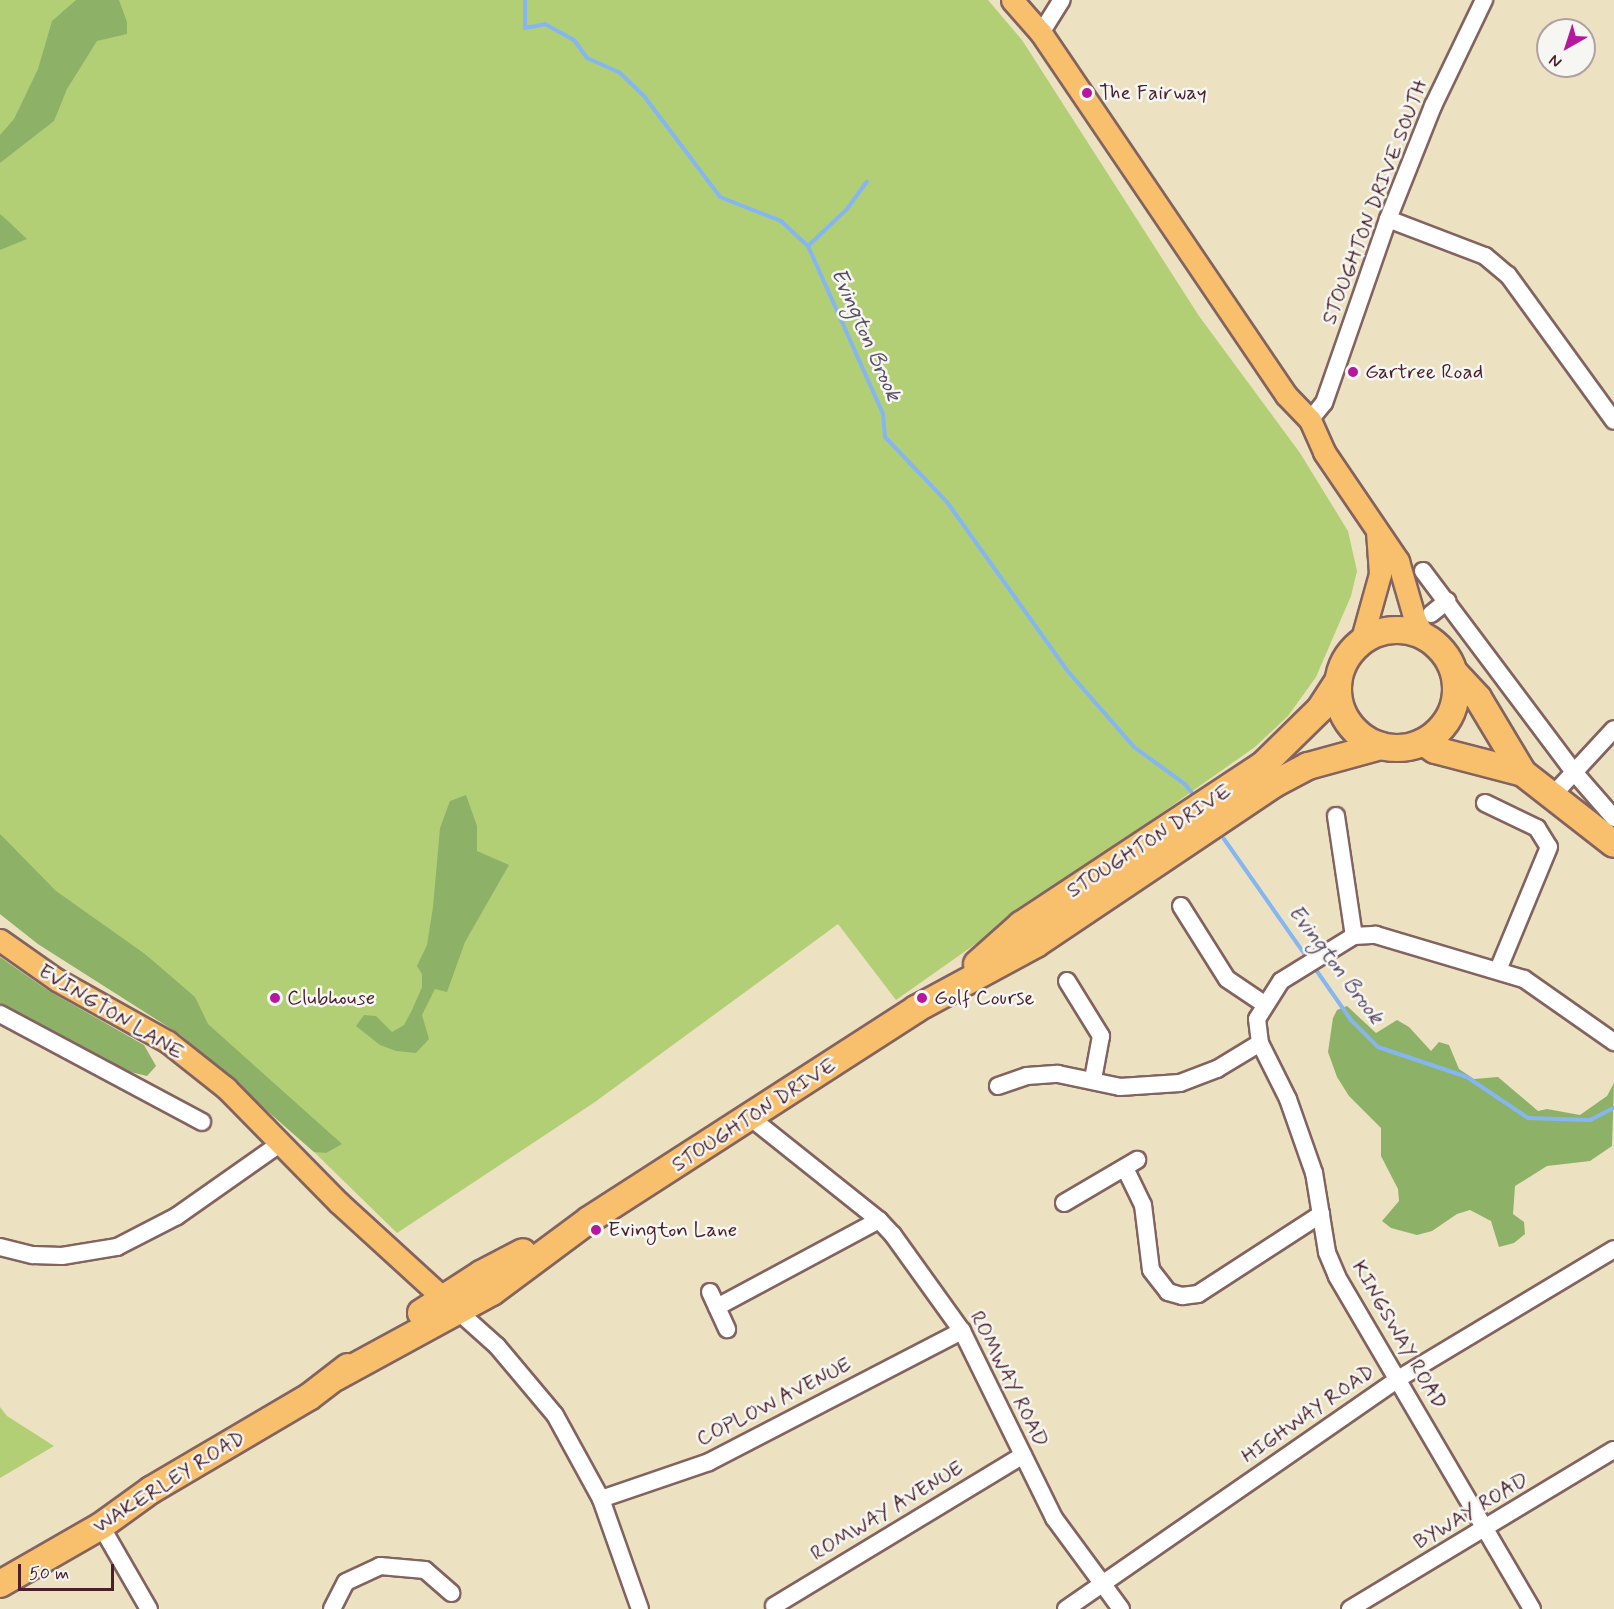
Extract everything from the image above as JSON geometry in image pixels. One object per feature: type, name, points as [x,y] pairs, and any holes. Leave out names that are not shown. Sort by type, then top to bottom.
[{"type":"highway","points":[[1454,672],[1456,698],[1449,719],[1423,742],[1399,748],[1381,746],[1357,732],[1344,715],[1338,681],[1348,655],[1361,642],[1384,631],[1409,630],[1427,625],[1454,672],[1478,698],[1523,773],[1614,844]]},
{"type":"highway","name":"STOUGHTON DRIVE","points":[[948,990],[1021,924],[1263,765],[1320,709],[1338,681]]},
{"type":"highway","points":[[1423,742],[1436,750],[1523,773]]},
{"type":"highway","name":"STOUGHTON DRIVE","points":[[450,1304],[481,1274],[589,1220],[948,990],[1036,944],[1274,784],[1308,766],[1381,746]]},
{"type":"highway","name":"WAKERLEY ROAD","points":[[0,1584],[101,1526],[151,1490],[450,1304]]},
{"type":"main road","points":[[1012,0],[1041,33],[1286,395],[1310,420],[1324,452],[1398,561],[1415,621],[1427,625]]},
{"type":"main road","points":[[1361,642],[1380,574],[1377,530]]},
{"type":"main road","name":"EVINGTON LANE","points":[[0,940],[57,980],[168,1042],[226,1088],[450,1304]]},
{"type":"street","points":[[1041,33],[1062,0]]},
{"type":"street","name":"STOUGHTON DRIVE SOUTH","points":[[1310,420],[1324,403],[1388,219],[1433,106],[1484,0]]},
{"type":"street","points":[[1388,219],[1485,256],[1508,275],[1614,421]]},
{"type":"street","points":[[1424,571],[1574,772],[1614,818]]},
{"type":"street","points":[[1427,625],[1447,601]]},
{"type":"street","points":[[1552,796],[1614,729]]},
{"type":"street","points":[[1485,803],[1537,828],[1550,847],[1498,970]]},
{"type":"street","points":[[1336,816],[1354,936],[1398,939],[1498,970],[1537,986],[1614,1042]]},
{"type":"street","points":[[1181,906],[1227,979],[1264,1004]]},
{"type":"street","name":"KINGSWAY ROAD","points":[[1354,936],[1281,981],[1264,1004],[1257,1019],[1260,1043],[1302,1135],[1314,1173],[1320,1214],[1337,1276],[1532,1609]]},
{"type":"street","points":[[1067,981],[1101,1036],[1093,1079]]},
{"type":"street","points":[[0,1014],[202,1122]]},
{"type":"street","points":[[998,1086],[1038,1075],[1093,1079],[1120,1087],[1180,1083],[1217,1069],[1260,1043]]},
{"type":"street","name":"ROMWAY ROAD","points":[[751,1118],[879,1220],[962,1331],[1054,1518],[1121,1609]]},
{"type":"street","points":[[0,1247],[33,1255],[62,1256],[117,1247],[177,1216],[281,1143]]},
{"type":"street","points":[[1064,1203],[1131,1164],[1143,1205],[1151,1270],[1168,1292],[1182,1296],[1198,1294],[1320,1214]]},
{"type":"street","points":[[727,1329],[713,1300],[879,1220]]},
{"type":"street","name":"HIGHWAY ROAD","points":[[1066,1609],[1104,1585],[1398,1379],[1614,1249]]},
{"type":"street","name":"EVINGTON LANE","points":[[450,1304],[531,1382],[555,1415],[601,1499],[640,1609]]},
{"type":"street","name":"COPLOW AVENUE","points":[[601,1499],[709,1462],[962,1331]]},
{"type":"street","name":"BYWAY ROAD","points":[[1350,1609],[1614,1450]]},
{"type":"street","name":"ROMWAY AVENUE","points":[[774,1606],[1023,1455]]},
{"type":"street","points":[[101,1526],[149,1609]]},
{"type":"street","points":[[332,1609],[346,1582],[380,1566],[425,1570],[451,1593]]},
{"type":"green space","points":[[0,0],[988,0],[1022,40],[1199,316],[1300,453],[1348,531],[1357,571],[1351,596],[1316,677],[1288,716],[1255,747],[896,1000],[838,924],[595,1102],[397,1233],[314,1152],[181,1035],[38,944],[0,914]]},
{"type":"green space","points":[[76,0],[119,0],[127,22],[127,34],[97,41],[67,89],[54,121],[0,163],[0,135],[14,119],[38,69],[52,21]]},
{"type":"green space","points":[[0,214],[7,220],[27,239],[0,250]]},
{"type":"green space","points":[[466,795],[477,826],[477,851],[509,865],[465,942],[447,992],[435,989],[422,1015],[429,1039],[416,1053],[396,1051],[380,1045],[356,1026],[364,1015],[376,1016],[392,1032],[404,1025],[412,1010],[422,987],[422,974],[417,966],[427,945],[440,828],[450,801]]},
{"type":"green space","points":[[0,834],[56,891],[145,954],[195,997],[208,1024],[342,1144],[326,1153],[314,1152],[181,1035],[38,944],[0,914]]},
{"type":"green space","points":[[0,957],[49,991],[144,1045],[156,1066],[147,1076],[126,1071],[0,1004]]},
{"type":"green space","points":[[1347,1006],[1376,1033],[1397,1020],[1409,1027],[1431,1051],[1439,1042],[1449,1045],[1459,1069],[1474,1079],[1498,1077],[1538,1111],[1547,1109],[1580,1115],[1607,1096],[1614,1083],[1612,1146],[1590,1161],[1547,1166],[1515,1186],[1513,1214],[1524,1222],[1525,1234],[1514,1243],[1499,1247],[1491,1221],[1470,1210],[1457,1214],[1432,1231],[1417,1235],[1391,1228],[1382,1221],[1399,1201],[1398,1189],[1381,1156],[1381,1128],[1349,1096],[1337,1077],[1328,1052],[1333,1018],[1337,1010]]},
{"type":"green space","points":[[0,1407],[7,1416],[54,1446],[0,1478]]},
{"type":"waterway","name":"Evington Brook","points":[[525,0],[525,28],[545,24],[574,40],[587,58],[619,72],[644,96],[720,197],[781,221],[808,246],[883,414],[885,437],[947,502],[1066,669],[1134,747],[1185,784],[1195,797]]},
{"type":"waterway","points":[[808,246],[847,209],[867,181]]},
{"type":"waterway","name":"Evington Brook","points":[[1224,839],[1308,959]]},
{"type":"waterway","name":"Evington Brook","points":[[1314,967],[1351,1020],[1378,1047],[1467,1077],[1528,1118],[1590,1120],[1614,1108]]},
{"type":"place","name":"The Fairway","points":[[1087,93]]},
{"type":"place","name":"Gartree Road","points":[[1353,372]]},
{"type":"place","name":"Clubhouse","points":[[275,998]]},
{"type":"place","name":"Golf Course","points":[[922,998]]},
{"type":"place","name":"Evington Lane","points":[[596,1230]]}]
